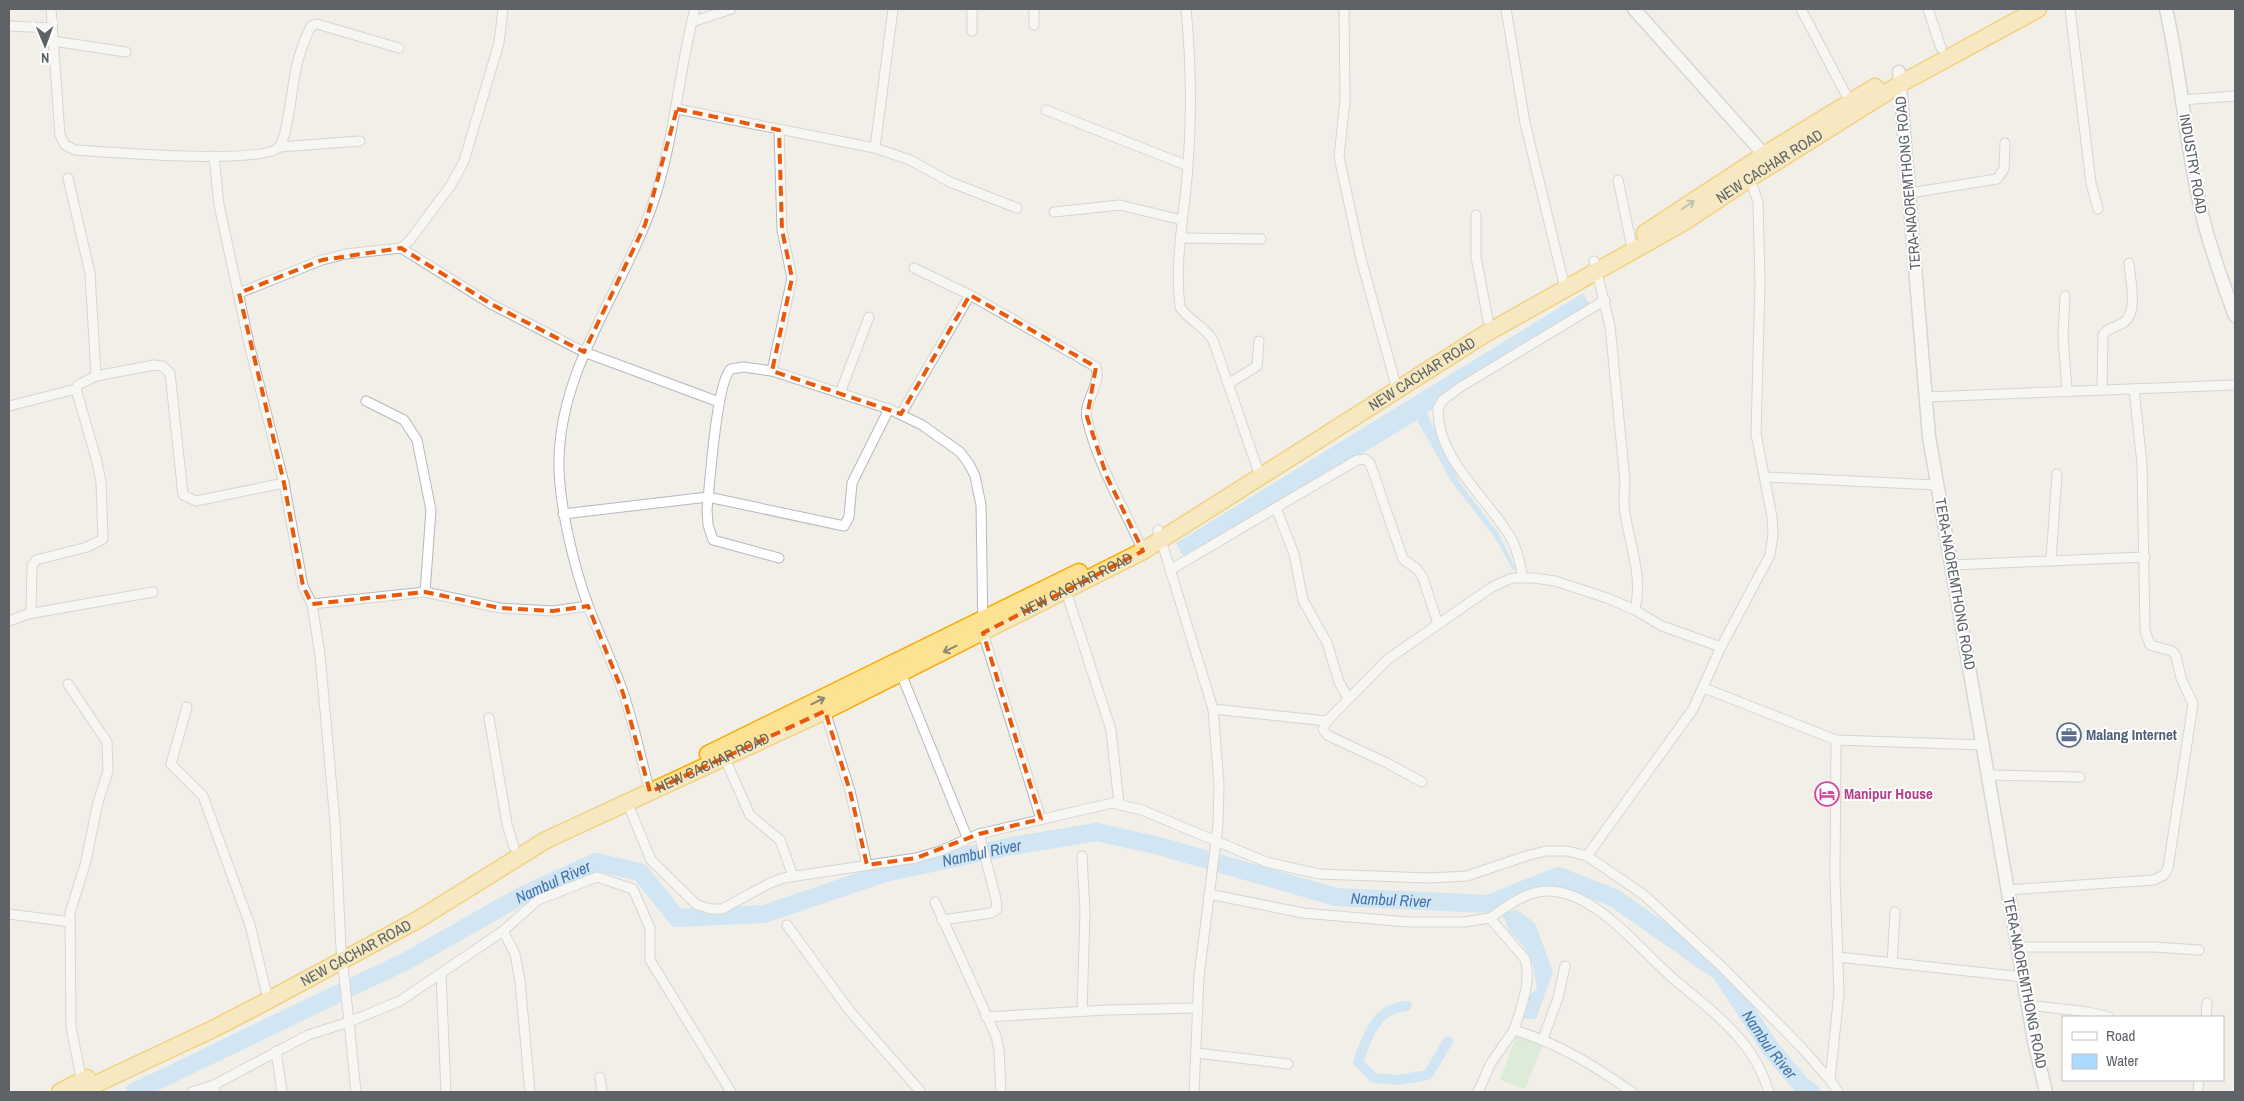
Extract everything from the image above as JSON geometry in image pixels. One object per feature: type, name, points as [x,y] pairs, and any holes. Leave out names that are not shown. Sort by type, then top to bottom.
[{"type":"highway","name":"NEW CACHAR ROAD","points":[[1395,384],[1488,320],[1684,222],[1768,159],[1853,108],[1942,48],[2016,9]]},
{"type":"highway","name":"NEW CACHAR ROAD","points":[[1900,78],[2038,9]]},
{"type":"highway","name":"NEW CACHAR ROAD","points":[[982,625],[1066,591],[1159,535],[1395,384],[1563,283]]},
{"type":"highway","name":"NEW CACHAR ROAD","points":[[60,1092],[81,1088],[213,1029],[341,956],[514,847],[564,820],[648,786],[800,716],[1141,546]]},
{"type":"highway","name":"NEW CACHAR ROAD","points":[[81,1088],[266,991],[419,919],[546,840],[627,802],[648,786],[725,759],[800,716],[825,711],[899,668]]},
{"type":"street","points":[[51,9],[60,135],[65,145],[75,150],[214,156],[267,154],[279,147],[360,140]]},
{"type":"street","points":[[239,292],[322,260],[346,254],[400,248],[410,240],[458,175],[499,42],[503,9]]},
{"type":"street","points":[[648,786],[623,693],[588,606],[563,514],[559,461],[561,429],[584,352],[645,225],[656,195],[677,109],[695,9]]},
{"type":"street","points":[[692,22],[731,9]]},
{"type":"street","points":[[875,148],[893,9]]},
{"type":"street","points":[[972,9],[972,31]]},
{"type":"street","points":[[1034,9],[1034,25]]},
{"type":"street","points":[[1186,9],[1191,60],[1188,166],[1181,238],[1180,307],[1184,313],[1202,326],[1213,340],[1259,471]]},
{"type":"street","points":[[1344,9],[1345,100],[1339,157],[1361,259],[1395,384]]},
{"type":"street","points":[[1506,9],[1525,123],[1563,283]]},
{"type":"street","points":[[1634,9],[1768,159]]},
{"type":"street","points":[[1801,9],[1853,108]]},
{"type":"street","points":[[1928,9],[1942,48]]},
{"type":"street","points":[[2070,9],[2092,182],[2098,209]]},
{"type":"street","name":"INDUSTRY ROAD","points":[[2166,9],[2174,43],[2182,100],[2204,222],[2235,316]]},
{"type":"street","points":[[279,147],[284,137],[296,70],[311,26],[317,24],[399,48]]},
{"type":"street","points":[[9,26],[52,28]]},
{"type":"street","points":[[53,41],[126,52]]},
{"type":"street","name":"TERA-NAOREMTHONG ROAD","points":[[1900,78],[1929,437],[1984,745],[2007,890],[2046,1092]]},
{"type":"street","points":[[2182,100],[2235,96]]},
{"type":"street","points":[[677,109],[875,148],[910,160],[950,182],[1017,208]]},
{"type":"street","points":[[1046,110],[1188,166]]},
{"type":"street","points":[[772,372],[792,278],[782,230],[779,130]]},
{"type":"street","points":[[1910,193],[1997,179],[2004,169],[2005,143]]},
{"type":"street","points":[[214,156],[220,205],[250,348],[284,483],[303,586],[312,604],[320,655],[335,822],[341,956],[356,1092]]},
{"type":"street","points":[[1587,856],[1693,709],[1721,648],[1770,555],[1773,535],[1766,477],[1756,434],[1758,195],[1747,173]]},
{"type":"street","points":[[68,178],[90,273],[96,376]]},
{"type":"street","points":[[1618,180],[1632,247]]},
{"type":"street","points":[[1054,212],[1120,205],[1182,220]]},
{"type":"street","points":[[1476,215],[1476,257],[1488,320]]},
{"type":"street","points":[[1181,238],[1262,239]]},
{"type":"street","points":[[400,248],[491,304],[584,352],[719,402]]},
{"type":"street","points":[[2102,389],[2103,335],[2109,329],[2124,322],[2130,312],[2129,263]]},
{"type":"street","points":[[1595,266],[1605,300],[1612,345],[1616,415],[1624,481],[1624,506],[1638,572],[1636,610]]},
{"type":"street","points":[[914,268],[970,295],[1096,367],[1097,379],[1088,404],[1087,417],[1107,477],[1141,546]]},
{"type":"street","points":[[901,414],[970,295]]},
{"type":"street","points":[[2065,296],[2063,336],[2067,392]]},
{"type":"street","points":[[1523,577],[1512,542],[1452,455],[1443,435],[1438,408],[1443,400],[1459,388],[1605,300]]},
{"type":"street","points":[[840,393],[868,317]]},
{"type":"street","points":[[1228,384],[1257,366],[1259,341]]},
{"type":"street","points":[[9,406],[76,389],[78,385],[96,376],[154,365],[162,366],[170,373],[183,495],[196,501],[284,483]]},
{"type":"street","points":[[779,558],[713,540],[708,525],[708,497],[719,402],[724,377],[731,369],[743,367],[772,372],[889,409],[922,424],[960,452],[975,476],[981,505],[982,625],[1040,819]]},
{"type":"street","points":[[1925,397],[2235,385]]},
{"type":"street","points":[[31,613],[32,566],[36,560],[87,546],[104,539],[99,469],[76,389]]},
{"type":"street","points":[[2007,890],[2154,880],[2162,877],[2168,868],[2193,704],[2180,678],[2176,656],[2172,651],[2150,645],[2145,630],[2142,464],[2134,389]]},
{"type":"street","points":[[366,401],[404,420],[417,440],[431,510],[425,592]]},
{"type":"street","points":[[563,514],[708,497],[844,526],[848,517],[852,483],[889,409]]},
{"type":"street","points":[[1170,570],[1357,460],[1368,460],[1403,559],[1417,570],[1423,578],[1438,624]]},
{"type":"street","points":[[2052,560],[2057,474]]},
{"type":"street","points":[[1766,477],[1937,485]]},
{"type":"street","points":[[1276,508],[1294,554],[1303,600],[1327,643],[1340,682],[1348,698]]},
{"type":"street","points":[[1159,535],[1212,709],[1219,795],[1199,976],[1198,1053],[1194,1092]]},
{"type":"street","points":[[1952,566],[2145,557]]},
{"type":"street","points":[[1422,782],[1387,763],[1327,735],[1323,729],[1327,721],[1348,698],[1388,660],[1500,582],[1523,577],[1555,581],[1607,598],[1636,610],[1662,626],[1721,648]]},
{"type":"street","points":[[1066,591],[1111,730],[1119,804]]},
{"type":"street","points":[[9,621],[31,613],[153,592]]},
{"type":"street","points":[[312,604],[425,592],[500,608],[553,611],[588,606]]},
{"type":"street","points":[[899,668],[967,838]]},
{"type":"street","points":[[68,684],[107,742],[108,771],[98,802],[86,861],[70,913],[71,1027],[81,1088]]},
{"type":"street","points":[[1704,688],[1836,740],[1984,745]]},
{"type":"street","points":[[187,707],[171,764],[203,796],[250,925],[266,991]]},
{"type":"street","points":[[1212,709],[1327,721]]},
{"type":"street","points":[[825,711],[850,791],[866,865]]},
{"type":"street","points":[[489,718],[507,824],[514,847]]},
{"type":"street","points":[[1830,1080],[1837,1026],[1836,740]]},
{"type":"street","points":[[725,759],[750,815],[780,840],[793,876]]},
{"type":"street","points":[[1989,775],[2080,776]]},
{"type":"street","points":[[627,802],[651,860],[697,905],[711,909],[722,909],[770,882],[793,876],[916,858],[940,851],[967,838],[1086,808],[1119,804],[1142,810],[1266,862],[1296,870],[1367,877],[1430,878],[1466,876],[1546,851],[1567,851],[1587,856],[1644,895],[1722,967],[1801,1047],[1838,1092]]},
{"type":"street","points":[[942,920],[990,913],[996,908],[996,899],[980,836]]},
{"type":"street","points":[[1082,856],[1085,912],[1082,1011]]},
{"type":"street","points":[[192,1092],[215,1089],[276,1051],[308,1035],[349,1022],[400,1001],[503,931],[538,900],[597,877],[633,889],[650,928],[650,960],[731,1092]]},
{"type":"street","points":[[1209,893],[1303,913],[1408,922],[1464,922],[1490,918],[1518,900],[1541,891],[1557,892],[1582,901],[1600,912],[1699,998],[1741,1040],[1761,1070],[1769,1092]]},
{"type":"street","points":[[935,902],[999,1050],[1000,1092]]},
{"type":"street","points":[[1892,963],[1895,912]]},
{"type":"street","points":[[9,914],[70,922]]},
{"type":"street","points":[[1478,1092],[1491,1063],[1514,1030],[1523,1000],[1527,965],[1525,959],[1490,918]]},
{"type":"street","points":[[788,925],[849,1010],[922,1092]]},
{"type":"street","points":[[503,931],[515,954],[520,981],[530,1092]]},
{"type":"street","points":[[2019,947],[2154,947],[2200,950]]},
{"type":"street","points":[[1838,957],[2023,977]]},
{"type":"street","points":[[1543,1039],[1558,998],[1566,966]]},
{"type":"street","points":[[441,974],[446,1092]]},
{"type":"street","points":[[2206,1016],[2207,1003]]},
{"type":"street","points":[[2028,1005],[2088,1012],[2105,1016]]},
{"type":"street","points":[[986,1017],[1082,1011],[1198,1008]]},
{"type":"street","points":[[1514,1030],[1543,1039],[1582,1059],[1632,1092]]},
{"type":"street","points":[[276,1051],[282,1092]]},
{"type":"street","points":[[1198,1053],[1288,1064]]},
{"type":"street","points":[[600,1077],[602,1092]]},
{"type":"highlighted area","points":[[677,109],[779,130],[782,230],[792,278],[772,371],[901,414],[970,295],[1096,367],[1087,417],[1107,477],[1143,551],[983,633],[1041,819],[979,834],[916,858],[867,865],[850,791],[825,711],[650,792],[623,693],[588,606],[553,611],[500,608],[425,592],[312,604],[303,586],[284,483],[239,293],[322,260],[401,248],[491,304],[584,352],[645,225]]},
{"type":"green space","points":[[1517,1034],[1543,1044],[1525,1089],[1500,1080]]},
{"type":"water","points":[[1583,293],[1590,306],[1427,413],[1460,483],[1499,534],[1516,569],[1513,570],[1494,536],[1453,484],[1417,420],[1276,506],[1184,558],[1176,543]]},
{"type":"water","points":[[1517,910],[1535,923],[1553,972],[1536,1019],[1521,1019],[1526,1000],[1537,988],[1533,965],[1523,945],[1509,931],[1502,913]]},
{"type":"waterway","name":"Nambul River","points":[[134,1092],[410,959],[519,897],[596,862],[640,872],[677,918],[764,914],[885,873],[1012,846],[1097,832],[1159,846],[1336,897],[1488,904],[1558,876],[1614,898],[1720,972],[1771,1049],[1803,1087],[1811,1092]]},
{"type":"waterway","points":[[1407,1006],[1388,1012],[1380,1018],[1369,1033],[1358,1062],[1374,1078],[1397,1080],[1428,1075],[1448,1041]]},
{"type":"place","name":"Malang Internet","points":[[2069,735]]},
{"type":"place","name":"Manipur House","points":[[1827,794]]}]
